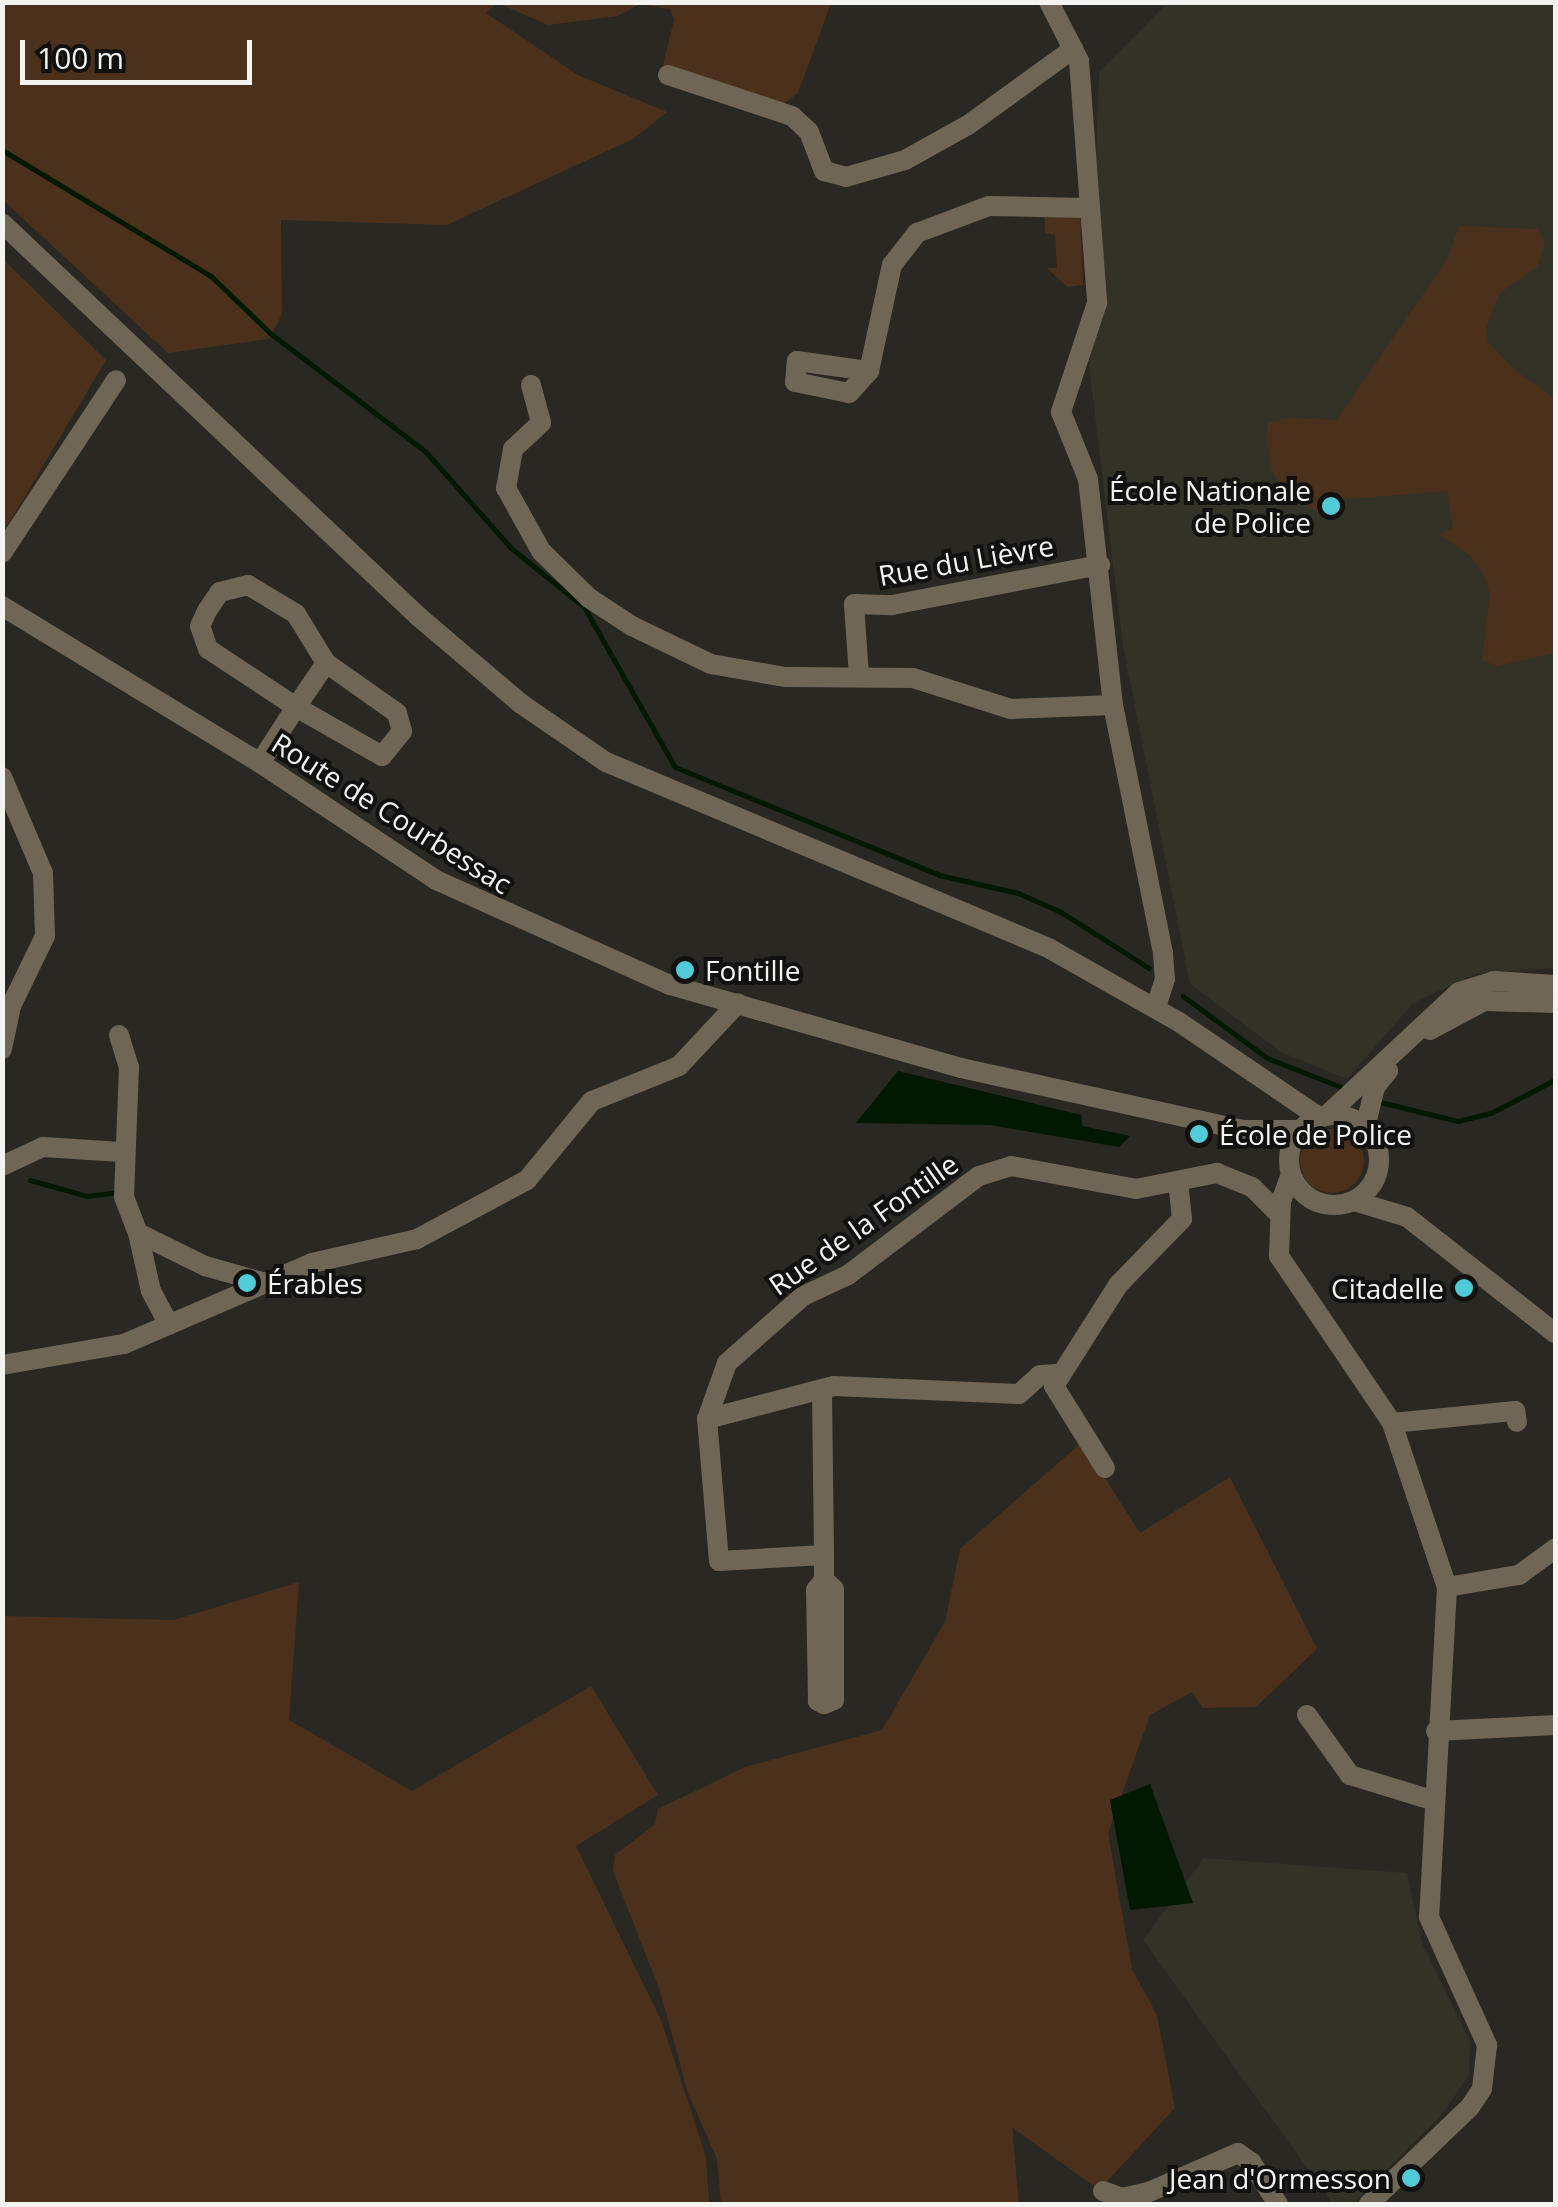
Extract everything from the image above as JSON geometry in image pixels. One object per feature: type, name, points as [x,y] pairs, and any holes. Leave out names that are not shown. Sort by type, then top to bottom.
[{"type":"street","points":[[1050,2],[1074,49],[1082,86],[1086,208],[1096,303],[1061,412],[1088,479],[1113,705],[1163,953],[1166,979],[1156,1007]]},
{"type":"street","points":[[668,75],[792,116],[809,132],[824,171],[846,177],[905,160],[968,125],[1074,49]]},
{"type":"street","points":[[869,370],[892,265],[917,234],[990,206],[1086,208]]},
{"type":"street","points":[[2,223],[419,616],[520,703],[606,762],[1050,950],[1156,1007],[1312,1123],[1364,1128]]},
{"type":"street","points":[[2,553],[116,380]]},
{"type":"street","points":[[531,385],[541,423],[513,449],[506,488],[541,551],[569,581],[632,626],[711,664],[785,677],[913,678],[1011,709],[1113,705]]},
{"type":"street","name":"Rue du Lièvre","points":[[859,676],[854,604],[892,605],[1100,564]]},
{"type":"street","points":[[248,585],[296,614],[326,663],[398,713],[402,731],[382,756],[368,753],[208,649],[200,626],[220,592],[248,585]]},
{"type":"street","name":"Route de Courbessac","points":[[2,606],[260,762],[436,880],[507,917],[670,984],[961,1068],[1243,1130],[1312,1123]]},
{"type":"street","points":[[260,762],[326,663]]},
{"type":"street","points":[[2,777],[43,873],[44,936],[11,1006],[2,1049]]},
{"type":"street","points":[[1369,2204],[1470,2108],[1486,2070],[1482,2024],[1429,1917],[1432,1800],[1447,1587],[1392,1422],[1279,1256],[1280,1216],[1290,1170],[1312,1123],[1458,992],[1494,980],[1556,985]]},
{"type":"street","points":[[1407,1217],[1378,1166],[1364,1128],[1375,1087],[1446,1018],[1484,1001],[1556,1002]]},
{"type":"street","points":[[2,1365],[124,1344],[262,1282],[417,1239],[527,1180],[592,1100],[679,1066],[738,1003]]},
{"type":"street","points":[[119,1035],[130,1102],[122,1152],[124,1197],[138,1233],[151,1291],[169,1325]]},
{"type":"street","name":"Route de Courbessac","points":[[1243,1130],[1290,1170]]},
{"type":"street","points":[[6,1157],[43,1147],[122,1152]]},
{"type":"street","name":"Rue de la Fontille","points":[[824,1555],[719,1560],[707,1419],[716,1382],[740,1346],[978,1176],[1012,1166],[1104,1187],[1178,1181],[1217,1173],[1242,1182],[1255,1206],[1280,1216]]},
{"type":"street","points":[[1354,1201],[1366,1192],[1378,1166]]},
{"type":"street","points":[[1290,1170],[1322,1204]]},
{"type":"street","points":[[1105,1468],[1054,1386],[1057,1374],[1118,1285],[1182,1219],[1178,1181]]},
{"type":"street","points":[[1280,1216],[1322,1204],[1354,1201],[1407,1217],[1556,1334]]},
{"type":"street","points":[[138,1233],[205,1266],[262,1282]]},
{"type":"street","points":[[707,1419],[822,1391],[883,1383],[1019,1394],[1040,1375],[1057,1374]]},
{"type":"street","points":[[822,1391],[824,1580],[816,1590],[818,1702],[824,1704],[834,1700],[834,1588],[824,1580]]},
{"type":"street","points":[[1392,1422],[1515,1411],[1517,1422]]},
{"type":"street","points":[[1447,1587],[1519,1575],[1556,1548]]},
{"type":"street","points":[[1307,1715],[1350,1775],[1432,1800]]},
{"type":"street","points":[[1436,1730],[1556,1725]]},
{"type":"street","points":[[1103,2191],[1122,2198],[1150,2192],[1238,2154],[1251,2162],[1278,2204]]},
{"type":"shaded area","points":[[2,3],[497,3],[486,13],[578,75],[667,112],[633,139],[447,225],[281,220],[282,314],[269,339],[168,353],[3,200]]},
{"type":"shaded area","points":[[498,3],[831,3],[798,93],[782,105],[663,65],[674,20],[670,9],[640,4],[618,16],[548,25]]},
{"type":"shaded area","name":"École Nationale de Police","points":[[1167,3],[1555,3],[1555,968],[1478,973],[1413,1003],[1347,1079],[1281,1052],[1190,984],[1123,646],[1089,366],[1099,72]]},
{"type":"shaded area","points":[[1080,215],[1083,285],[1067,287],[1047,268],[1057,268],[1055,235],[1045,233],[1045,217]]},
{"type":"shaded area","points":[[1459,226],[1538,229],[1545,242],[1537,267],[1499,294],[1486,328],[1488,342],[1515,370],[1555,399],[1555,653],[1497,666],[1482,660],[1490,593],[1484,575],[1470,555],[1439,535],[1453,528],[1447,491],[1335,500],[1331,516],[1322,515],[1285,491],[1272,472],[1266,437],[1268,423],[1289,418],[1337,420],[1447,259]]},
{"type":"shaded area","points":[[3,259],[106,360],[3,533]]},
{"type":"shaded area","points":[[898,1071],[1081,1115],[1082,1126],[1130,1136],[1119,1147],[990,1125],[856,1123]]},
{"type":"shaded area","points":[[1332,1129],[1355,1138],[1364,1161],[1355,1184],[1332,1193],[1309,1184],[1300,1161],[1309,1138]]},
{"type":"shaded area","points":[[1082,1442],[1140,1533],[1230,1477],[1317,1649],[1256,1707],[1203,1708],[1192,1692],[1150,1715],[1108,1833],[1132,1969],[1157,2015],[1175,2108],[1099,2190],[1012,2127],[1019,2204],[721,2204],[717,2159],[688,2093],[660,1991],[613,1871],[615,1855],[655,1824],[658,1809],[745,1767],[882,1730],[945,1622],[960,1549]]},
{"type":"shaded area","points":[[299,1582],[289,1720],[412,1791],[591,1686],[658,1795],[576,1846],[661,2020],[706,2157],[709,2204],[3,2204],[3,1616],[174,1620]]},
{"type":"shaded area","points":[[1150,1784],[1193,1903],[1130,1910],[1110,1800]]},
{"type":"shaded area","points":[[1204,1858],[1407,1873],[1422,1943],[1470,2041],[1469,2075],[1442,2114],[1352,2204],[1333,2204],[1143,1940]]},
{"type":"waterway","points":[[2,150],[211,276],[270,333],[426,452],[511,548],[584,607],[675,767],[939,875],[1018,893],[1061,912],[1149,968]]},
{"type":"waterway","points":[[1183,996],[1267,1058],[1346,1089]]},
{"type":"waterway","points":[[1380,1102],[1458,1121],[1491,1113],[1556,1079]]},
{"type":"waterway","points":[[30,1180],[87,1196],[119,1192]]},
{"type":"place","name":"École Nationale de Police","points":[[1331,506]]},
{"type":"place","name":"Fontille","points":[[685,970]]},
{"type":"place","name":"École de Police","points":[[1199,1134]]},
{"type":"place","name":"Érables","points":[[247,1283]]},
{"type":"place","name":"Citadelle","points":[[1464,1288]]},
{"type":"place","name":"Jean d'Ormesson","points":[[1411,2178]]}]
